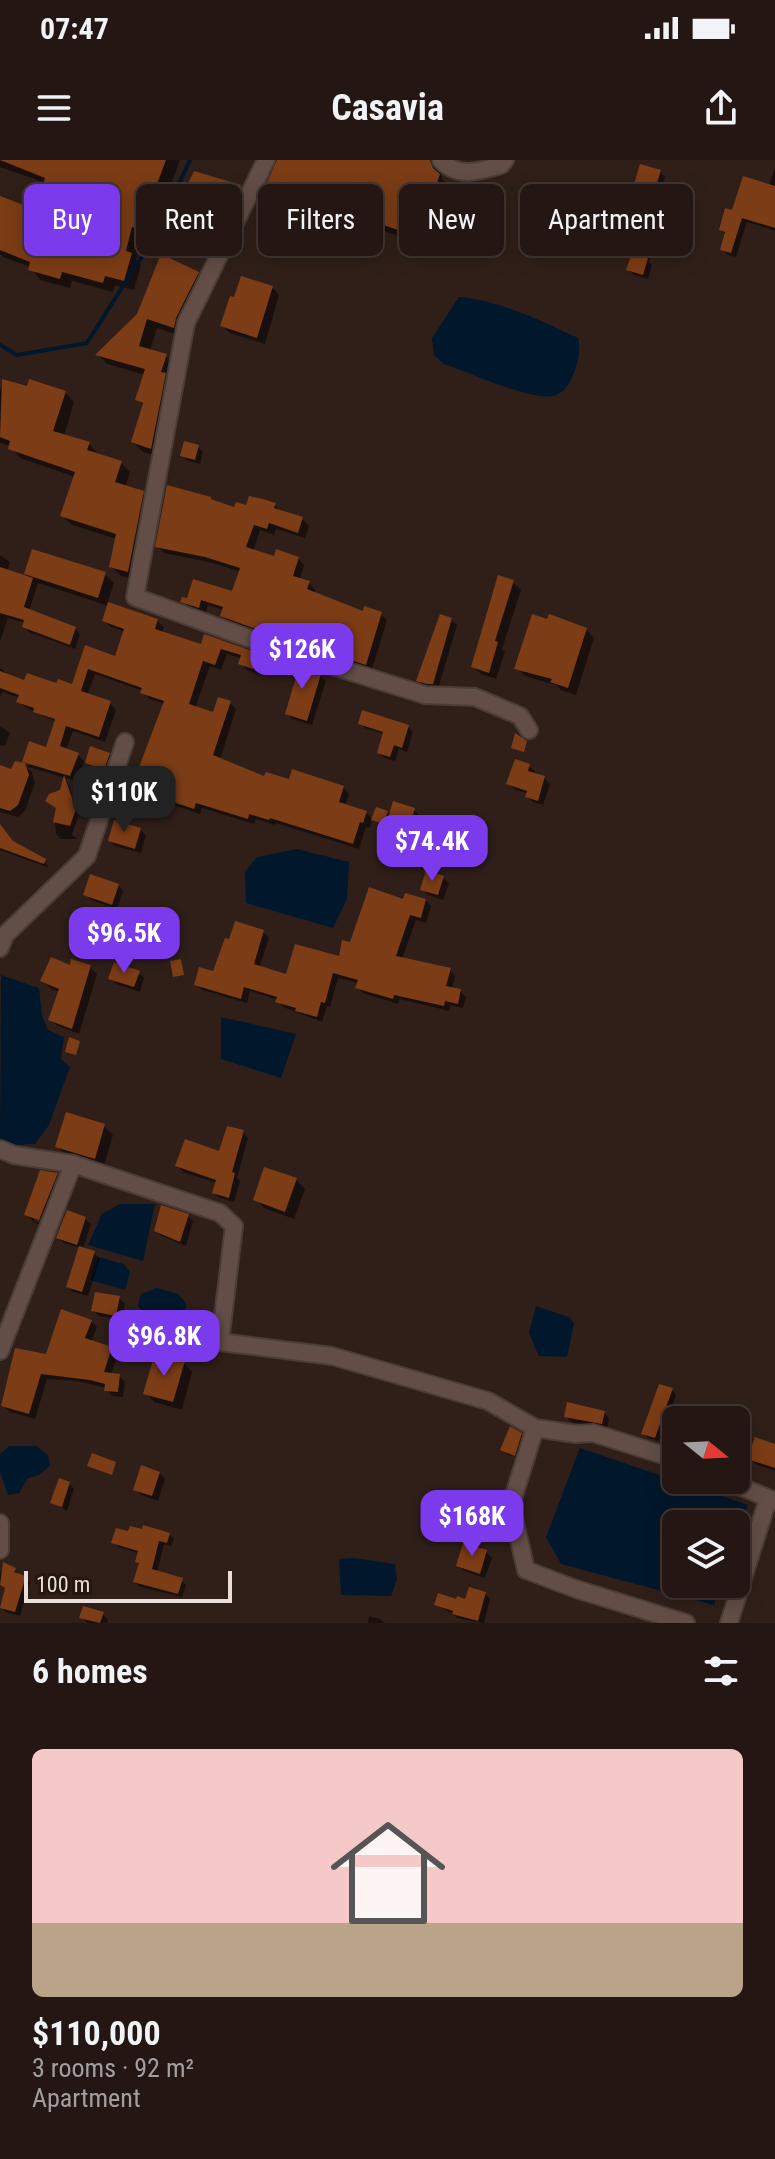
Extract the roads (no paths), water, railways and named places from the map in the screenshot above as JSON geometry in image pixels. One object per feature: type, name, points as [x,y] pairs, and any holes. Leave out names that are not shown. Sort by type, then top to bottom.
[{"type":"street","points":[[266,160],[186,323],[135,597],[284,651],[425,695],[475,697],[520,716],[529,730]]},
{"type":"street","points":[[441,160],[449,169],[471,173],[501,165],[505,160]]},
{"type":"street","points":[[0,948],[5,935],[87,856],[125,742]]},
{"type":"street","points":[[0,1149],[14,1155],[73,1164],[220,1213],[234,1226],[220,1342],[332,1356],[488,1401],[535,1428],[576,1434],[593,1433],[662,1455]]},
{"type":"street","points":[[0,1351],[73,1164]]},
{"type":"street","points":[[535,1428],[511,1505],[526,1570],[686,1623]]},
{"type":"street","points":[[729,1623],[771,1500],[750,1491]]},
{"type":"street","points":[[0,1523],[0,1550]]},
{"type":"water","points":[[459,297],[505,307],[578,338],[578,362],[565,388],[552,396],[529,394],[444,364],[434,355],[432,338]]},
{"type":"water","points":[[297,849],[349,862],[347,899],[333,928],[246,903],[245,872],[257,857]]},
{"type":"water","points":[[1,975],[39,988],[42,1016],[48,1030],[64,1037],[61,1059],[70,1067],[49,1125],[35,1144],[12,1145],[0,1140]]},
{"type":"water","points":[[221,1017],[296,1034],[281,1078],[221,1059]]},
{"type":"water","points":[[120,1204],[155,1204],[143,1261],[88,1245],[102,1214]]},
{"type":"water","points":[[98,1257],[124,1264],[130,1272],[125,1290],[90,1280]]},
{"type":"water","points":[[157,1288],[178,1294],[186,1303],[184,1319],[171,1324],[152,1322],[138,1306],[141,1294]]},
{"type":"water","points":[[536,1306],[569,1317],[574,1323],[567,1357],[539,1356],[529,1333]]},
{"type":"water","points":[[9,1446],[36,1446],[48,1455],[50,1466],[39,1475],[28,1478],[19,1493],[8,1495],[0,1472],[0,1454]]},
{"type":"water","points":[[580,1448],[662,1476],[662,1494],[716,1494],[748,1505],[746,1510],[662,1510],[662,1591],[561,1564],[546,1537]]},
{"type":"water","points":[[339,1559],[395,1564],[397,1579],[391,1596],[341,1595]]},
{"type":"water","points":[[688,1598],[716,1598],[714,1605]]},
{"type":"waterway","points":[[0,345],[17,355],[87,343],[154,237],[190,160]]}]
